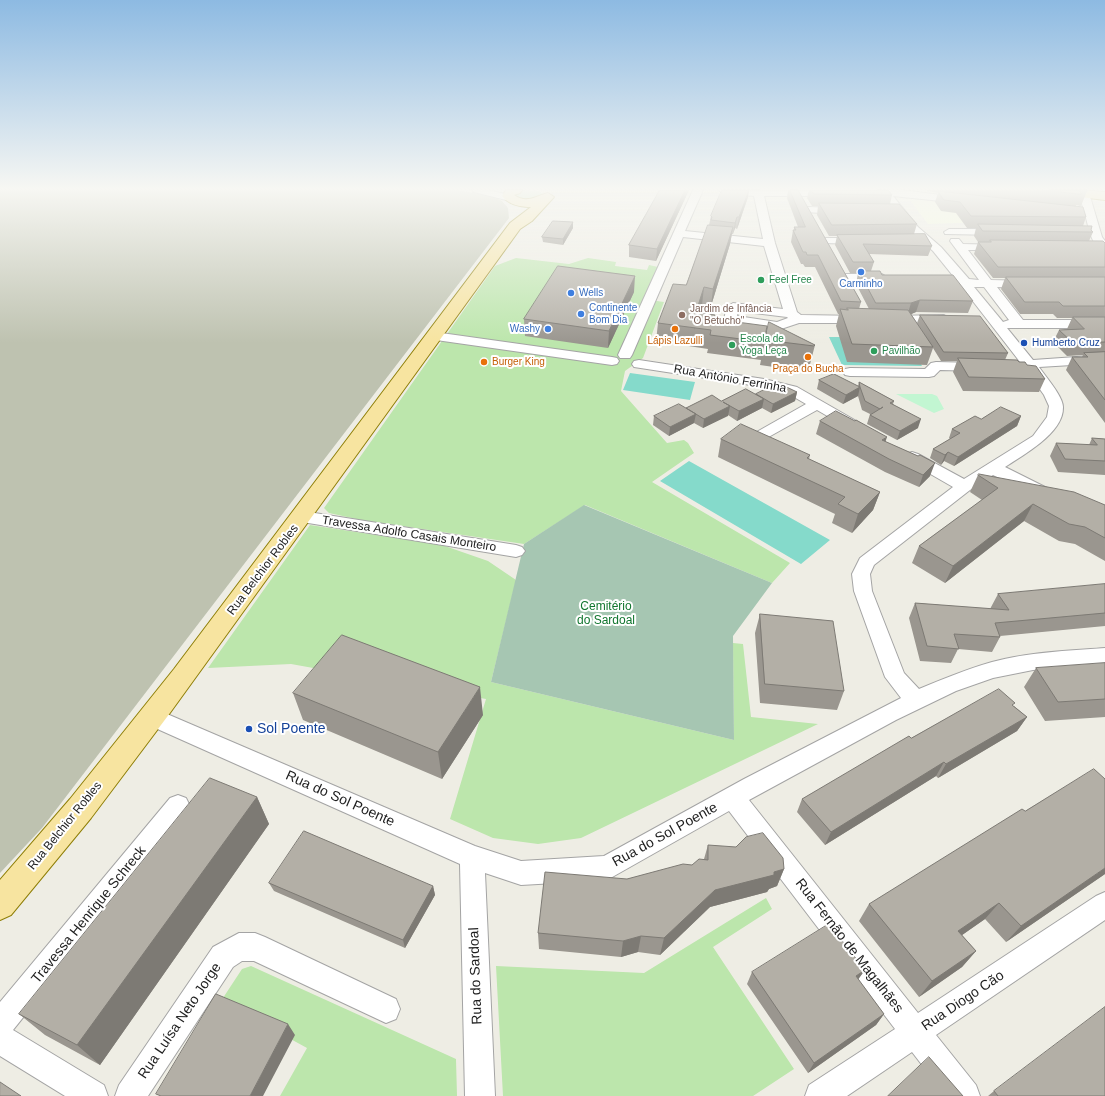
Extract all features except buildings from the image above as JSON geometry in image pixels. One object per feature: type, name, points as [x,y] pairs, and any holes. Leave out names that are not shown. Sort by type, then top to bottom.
[{"type":"main road","name":"Rua Belchior Robles","points":[[0,904],[43,856],[152,717],[302,517],[504,241]]},
{"type":"street","points":[[625,355],[674,241]]},
{"type":"street","points":[[752,241],[769,243],[794,316],[908,321],[916,318],[955,319]]},
{"type":"street","points":[[826,241],[832,253]]},
{"type":"street","points":[[916,700],[895,677],[863,592],[861,574],[866,562],[964,486],[1038,439],[1054,417],[1056,406],[1052,395],[1025,367],[995,322],[964,281],[937,249],[927,241]]},
{"type":"street","points":[[956,241],[1019,324]]},
{"type":"street","points":[[960,247],[1013,247]]},
{"type":"street","points":[[1089,248],[1105,248]]},
{"type":"street","points":[[838,265],[852,292]]},
{"type":"street","points":[[845,278],[892,278]]},
{"type":"street","points":[[947,279],[988,283],[1034,284]]},
{"type":"street","points":[[860,306],[868,320]]},
{"type":"street","points":[[978,319],[1019,324],[1105,324]]},
{"type":"street","points":[[908,321],[916,334]]},
{"type":"street","points":[[434,336],[612,361],[617,357],[625,355],[634,357],[630,368],[615,367],[612,361]]},
{"type":"street","points":[[928,353],[936,366]]},
{"type":"street","points":[[1025,367],[1105,359]]},
{"type":"street","points":[[850,372],[929,373],[936,366],[992,367]]},
{"type":"street","name":"Rua António Ferrinha","points":[[630,368],[764,383],[792,390],[862,430]]},
{"type":"street","points":[[751,441],[816,405]]},
{"type":"street","points":[[902,452],[964,486]]},
{"type":"street","points":[[993,468],[1054,499]]},
{"type":"street","name":"Travessa Adolfo Casais Monteiro","points":[[302,517],[516,551]]},
{"type":"street","name":"Rua do Sol Poente","points":[[152,717],[472,857],[521,872],[607,868],[732,797],[916,700],[949,685],[992,670],[1033,662],[1105,656]]},
{"type":"street","name":"Rua Fernão de Magalhães","points":[[732,797],[965,1096]]},
{"type":"street","name":"Travessa Henrique Schreck","points":[[0,1024],[178,806]]},
{"type":"street","name":"Rua do Sardoal","points":[[472,857],[480,1096]]},
{"type":"street","name":"Rua Diogo Cão","points":[[820,1096],[1105,905]]},
{"type":"street","name":"Rua Luísa Neto Jorge","points":[[130,1096],[223,957],[239,947],[255,947],[386,1009]]},
{"type":"street","points":[[0,1039],[93,1096]]},
{"type":"shaded area","points":[[0,241],[491,241],[42,828],[0,873]]},
{"type":"shaded area","name":"Pavilhão","points":[[829,337],[904,337],[922,366],[842,365]]},
{"type":"shaded area","points":[[630,373],[695,382],[690,400],[623,390]]},
{"type":"shaded area","points":[[896,394],[932,394],[937,396],[944,409],[934,413]]},
{"type":"shaded area","points":[[689,461],[830,540],[801,564],[660,481]]},
{"type":"green space","points":[[516,258],[569,264],[588,258],[616,262],[615,266],[647,270],[649,265],[658,267],[643,299],[664,302],[643,358],[625,371],[621,391],[667,443],[684,440],[688,443],[694,453],[652,482],[790,563],[772,583],[585,505],[524,544],[361,520],[329,513],[324,508],[495,266]]},
{"type":"green space","name":"Cemitério do Sardoal","points":[[584,505],[772,583],[733,636],[734,740],[491,682],[524,544]]},
{"type":"green space","points":[[310,525],[442,545],[488,561],[516,580],[491,682],[734,740],[733,643],[743,644],[751,717],[818,724],[581,838],[538,844],[493,838],[450,819],[486,699],[291,664],[208,668]]},
{"type":"green space","points":[[766,898],[772,909],[713,947],[794,1069],[753,1096],[503,1096],[496,966],[644,973]]},
{"type":"green space","points":[[251,966],[456,1059],[457,1096],[280,1096],[307,1048],[221,1001],[242,969]]},
{"type":"place","name":"Carminho","points":[[861,272]]},
{"type":"place","name":"Feel Free","points":[[761,280]]},
{"type":"place","name":"Wells","points":[[571,293]]},
{"type":"place","name":"Continente Bom Dia","points":[[581,314]]},
{"type":"place","name":"Jardim de Infância \"O Betucho\"","points":[[682,315]]},
{"type":"place","name":"Washy","points":[[548,329]]},
{"type":"place","name":"Lápis Lazulli","points":[[675,329]]},
{"type":"place","name":"Humberto Cruz","points":[[1024,343]]},
{"type":"place","name":"Escola de Yoga Leça","points":[[732,345]]},
{"type":"place","name":"Pavilhão","points":[[874,351]]},
{"type":"place","name":"Praça do Bucha","points":[[808,357]]},
{"type":"place","name":"Burger King","points":[[484,362]]},
{"type":"place","name":"Sol Poente","points":[[249,729]]}]
